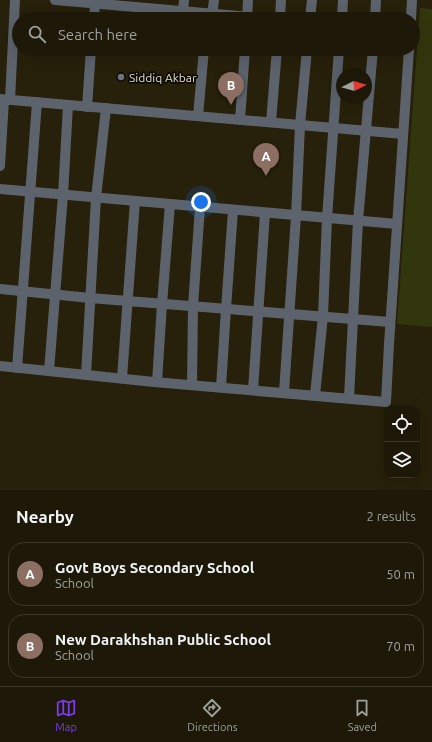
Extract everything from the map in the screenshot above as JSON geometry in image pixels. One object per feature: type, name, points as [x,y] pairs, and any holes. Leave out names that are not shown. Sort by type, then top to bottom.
[{"type":"street","points":[[14,12],[15,0]]},
{"type":"street","points":[[54,0],[153,4],[183,12],[184,0]]},
{"type":"street","points":[[210,12],[214,0]]},
{"type":"street","points":[[247,12],[248,0]]},
{"type":"street","points":[[280,12],[281,0]]},
{"type":"street","points":[[311,12],[312,0]]},
{"type":"street","points":[[342,12],[343,0]]},
{"type":"street","points":[[375,12],[376,0]]},
{"type":"street","points":[[411,12],[412,0]]},
{"type":"street","points":[[89,2],[92,12]]},
{"type":"street","points":[[0,166],[12,30]]},
{"type":"street","points":[[87,107],[91,56]]},
{"type":"street","points":[[198,116],[203,56]]},
{"type":"street","points":[[240,120],[245,56]]},
{"type":"street","points":[[271,122],[276,56]]},
{"type":"street","points":[[284,392],[296,216],[300,125],[306,56]]},
{"type":"street","points":[[315,395],[323,316],[327,218],[339,56]]},
{"type":"street","points":[[349,398],[358,221],[372,56]]},
{"type":"street","points":[[0,366],[157,382],[386,402],[390,322],[409,56]]},
{"type":"street","points":[[5,100],[403,134]]},
{"type":"street","points":[[17,368],[37,102]]},
{"type":"street","points":[[49,371],[63,195],[68,105]]},
{"type":"street","points":[[86,375],[96,198],[106,108]]},
{"type":"street","points":[[0,189],[397,224]]},
{"type":"street","points":[[122,378],[135,201]]},
{"type":"street","points":[[157,382],[170,204]]},
{"type":"street","points":[[192,385],[193,306],[200,207]]},
{"type":"street","points":[[221,387],[233,210]]},
{"type":"street","points":[[253,390],[265,213]]},
{"type":"street","points":[[0,289],[90,298],[390,322]]},
{"type":"green space","points":[[420,8],[432,9],[432,327],[397,324],[417,56],[420,56]]},
{"type":"place","name":"Siddiq Akbar","points":[[121,77]]},
{"type":"place","name":"New Darakhshan Public School","points":[[231,105]]},
{"type":"place","name":"Govt Boys Secondary School","points":[[266,176]]}]
